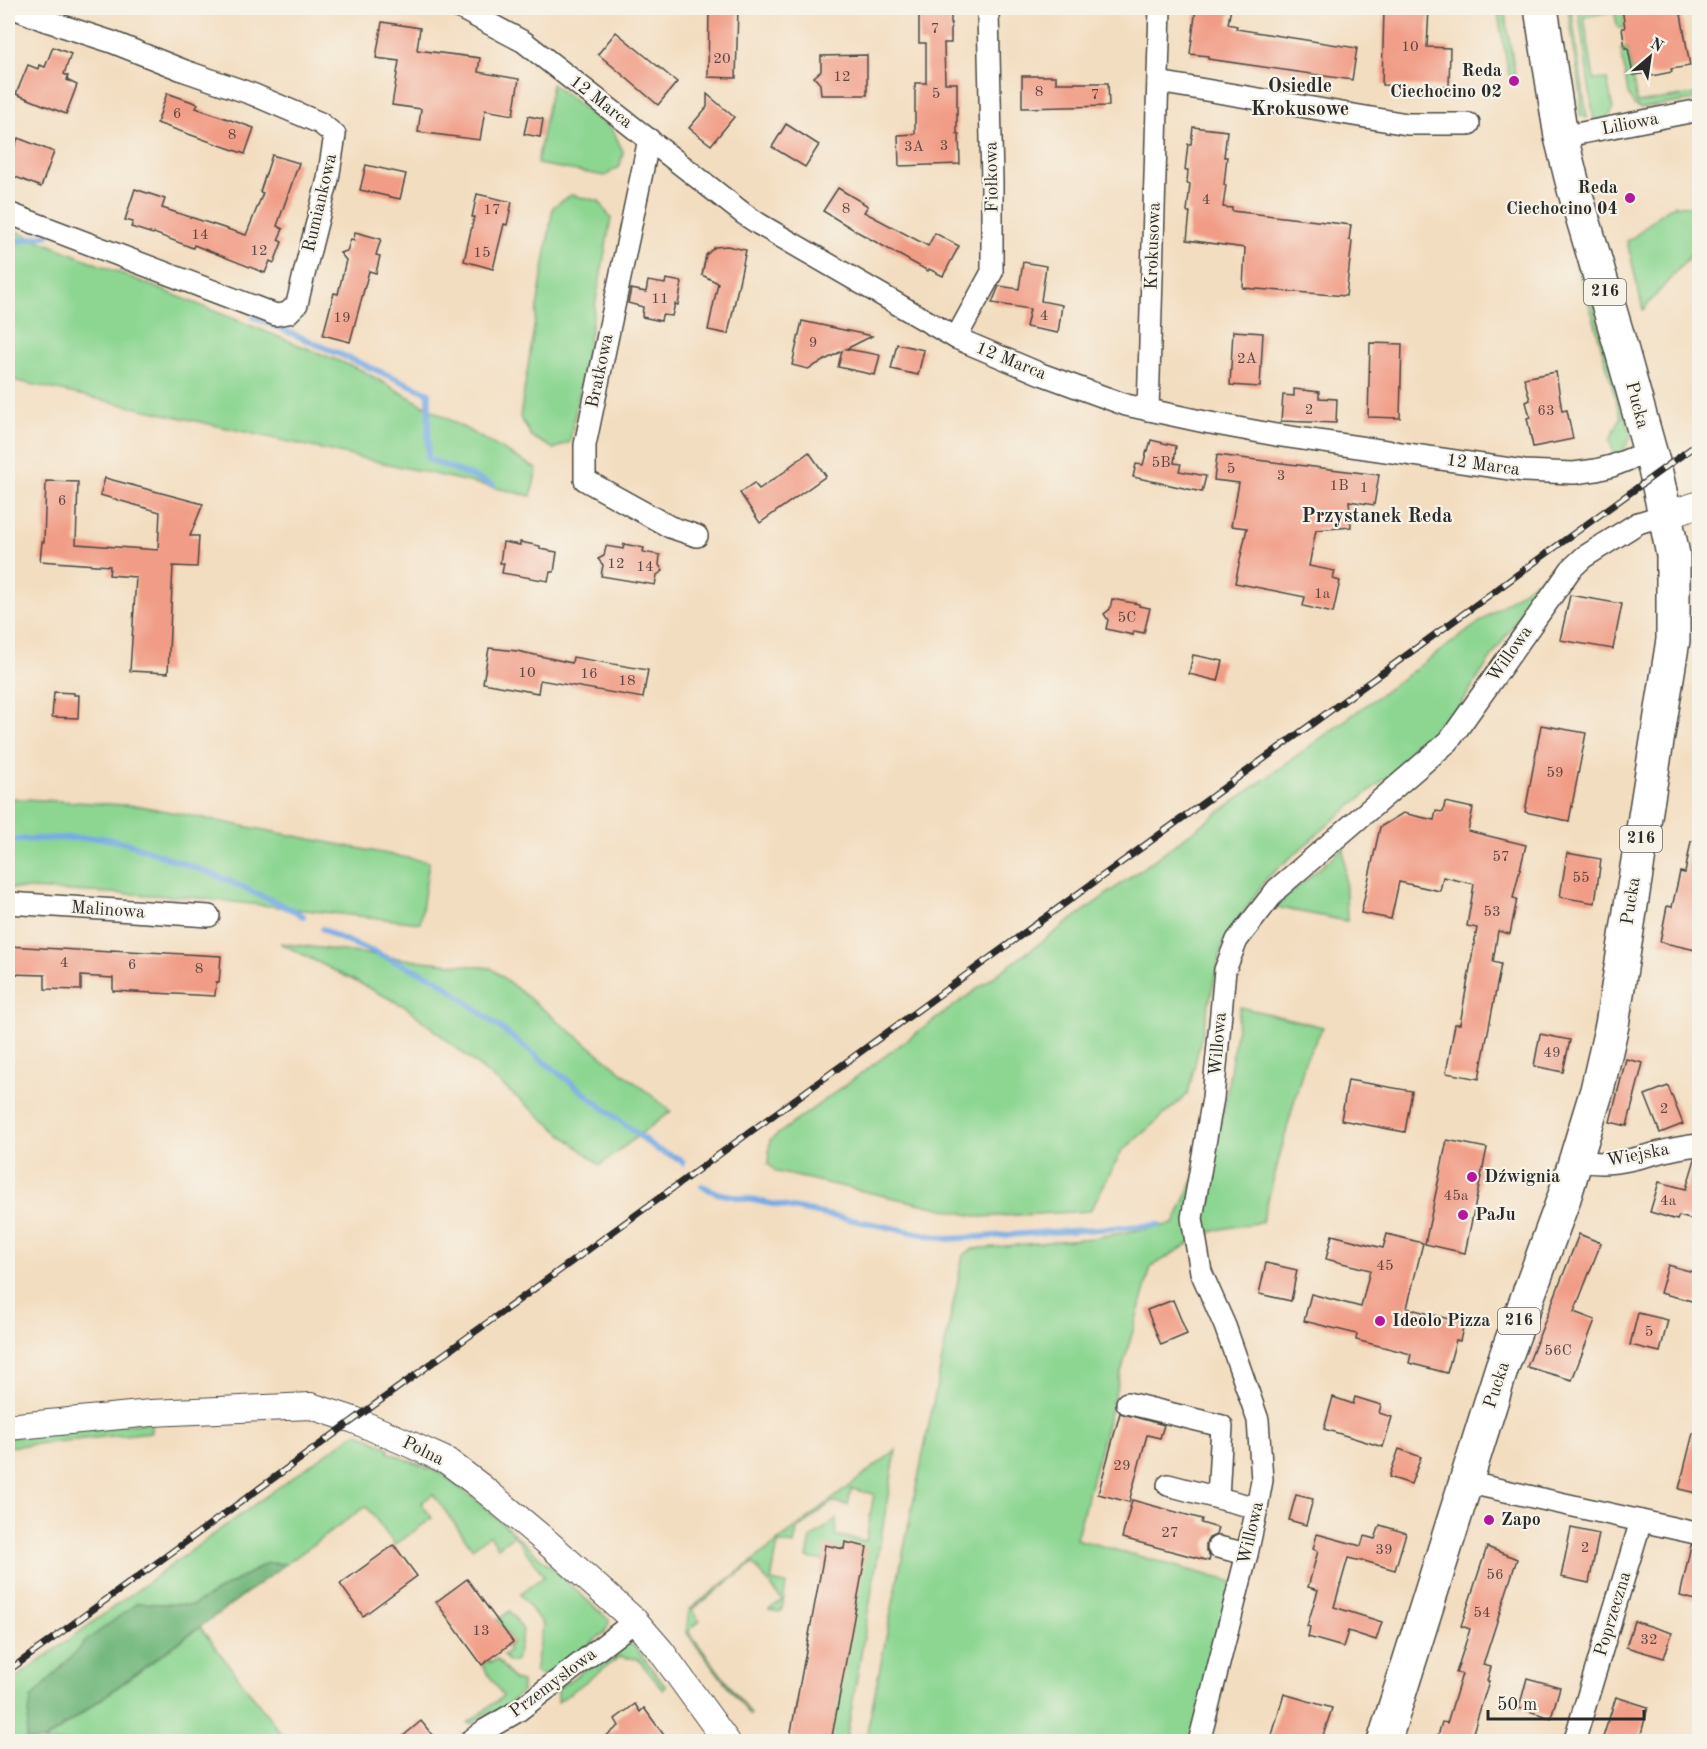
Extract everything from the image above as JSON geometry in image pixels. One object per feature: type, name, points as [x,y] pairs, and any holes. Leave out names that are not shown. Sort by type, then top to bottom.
[{"type":"main road","name":"Pucka","points":[[1384,1742],[1502,1367],[1564,1198],[1597,1090],[1612,1025],[1673,640],[1673,555],[1665,515],[1650,451],[1561,137],[1541,8]]},
{"type":"street","name":"Rumiankowa","points":[[8,213],[276,315],[288,313],[297,304],[328,179],[335,135],[320,123],[252,94],[14,8]]},
{"type":"street","name":"12 Marca","points":[[460,8],[524,42],[759,224],[956,338],[1041,374],[1126,405],[1148,410],[1275,435],[1524,471],[1574,473],[1596,470],[1650,451]]},
{"type":"street","name":"Fiołkowa","points":[[956,338],[992,272],[992,141],[988,12],[986,8]]},
{"type":"street","name":"Krokusowa","points":[[1148,410],[1160,8]]},
{"type":"street","points":[[1158,82],[1407,124],[1469,124]]},
{"type":"street","name":"Liliowa","points":[[1561,137],[1700,110]]},
{"type":"street","name":"Bratkowa","points":[[649,139],[585,445],[585,480],[670,527],[697,536]]},
{"type":"street","points":[[1665,515],[1700,504]]},
{"type":"street","name":"Willowa","points":[[1199,1742],[1262,1480],[1258,1420],[1225,1326],[1201,1272],[1192,1218],[1213,1098],[1225,970],[1237,940],[1277,889],[1449,741],[1571,569],[1584,557],[1638,524],[1665,515]]},
{"type":"street","name":"Malinowa","points":[[8,903],[209,916]]},
{"type":"street","name":"Wiejska","points":[[1576,1160],[1590,1163],[1627,1161],[1683,1146],[1700,1145]]},
{"type":"street","points":[[1127,1403],[1222,1426],[1218,1497]]},
{"type":"street","name":"Polna","points":[[8,1427],[151,1413],[311,1406],[354,1420],[405,1442],[447,1461],[480,1486],[548,1543],[634,1621],[727,1742]]},
{"type":"street","points":[[1465,1482],[1700,1534]]},
{"type":"street","points":[[1168,1485],[1257,1508]]},
{"type":"street","name":"Poprzeczna","points":[[1574,1742],[1641,1521]]},
{"type":"street","points":[[1218,1547],[1246,1554]]},
{"type":"street","name":"Przemysłowa","points":[[469,1742],[518,1711],[634,1621]]},
{"type":"green space","points":[[1497,8],[1504,8],[1515,74],[1509,75]]},
{"type":"green space","points":[[1568,8],[1571,8],[1587,118],[1580,115],[1581,95]]},
{"type":"green space","points":[[1578,8],[1622,8],[1625,28],[1618,28],[1614,11],[1584,17],[1594,80],[1607,79],[1613,110],[1608,117],[1594,120]]},
{"type":"green space","points":[[1628,48],[1637,103],[1695,94],[1697,100],[1640,108],[1634,105],[1628,94],[1621,49]]},
{"type":"green space","points":[[552,84],[613,130],[623,152],[620,166],[605,176],[537,164]]},
{"type":"green space","points":[[571,195],[599,201],[611,219],[570,442],[554,449],[532,437],[520,417],[553,207]]},
{"type":"green space","points":[[1675,205],[1689,206],[1699,216],[1699,240],[1688,258],[1643,310],[1627,241]]},
{"type":"green space","points":[[8,228],[361,370],[537,469],[531,496],[8,379]]},
{"type":"green space","points":[[1576,265],[1584,270],[1631,435],[1625,448],[1614,457],[1610,440],[1621,417]]},
{"type":"green space","points":[[1547,573],[1441,734],[1337,817],[1266,879],[1223,943],[1188,1094],[1122,1151],[1090,1211],[980,1217],[777,1172],[768,1164],[770,1140]]},
{"type":"green space","points":[[8,798],[140,806],[429,862],[420,923],[190,897],[8,888]]},
{"type":"green space","points":[[1344,847],[1347,921],[1275,907]]},
{"type":"green space","points":[[280,943],[491,968],[671,1111],[600,1165],[406,1007]]},
{"type":"green space","points":[[1240,1007],[1323,1027],[1305,1061],[1262,1222],[1221,1229],[1203,1235],[1151,1267],[1076,1539],[1233,1582],[1192,1741],[865,1742],[963,1255],[973,1249],[1093,1238],[1174,1224],[1224,1111]]},
{"type":"green space","points":[[151,1422],[151,1432],[8,1447],[8,1437]]},
{"type":"green space","points":[[357,1432],[389,1448],[388,1452],[442,1474],[480,1503],[609,1620],[605,1632],[547,1677],[535,1673],[543,1625],[520,1594],[544,1576],[514,1535],[498,1547],[490,1535],[472,1548],[433,1494],[421,1503],[432,1518],[395,1545],[366,1506],[286,1564],[267,1563],[193,1605],[137,1603],[31,1699],[26,1741],[8,1741],[8,1684]]},
{"type":"green space","points":[[896,1450],[846,1741],[831,1741],[845,1543],[844,1549],[826,1546],[823,1561],[807,1558],[811,1538],[837,1519],[835,1535],[866,1541],[874,1494],[851,1489],[848,1505],[832,1502],[797,1530],[794,1545],[778,1543],[771,1581],[786,1584],[780,1612],[769,1610],[782,1600],[753,1563],[692,1610],[700,1621],[688,1631],[750,1715],[686,1632],[689,1610]]},
{"type":"green space","points":[[267,1563],[286,1564],[43,1741],[26,1741],[31,1699],[86,1641],[137,1603],[193,1605]]},
{"type":"green space","points":[[510,1611],[523,1630],[517,1658],[514,1662],[509,1662],[503,1655],[513,1642],[497,1620]]},
{"type":"green space","points":[[200,1627],[287,1741],[43,1742]]},
{"type":"green space","points":[[622,1642],[634,1646],[666,1687],[663,1690],[638,1659],[619,1657],[558,1702],[558,1689]]},
{"type":"green space","points":[[497,1659],[514,1680],[522,1682],[522,1692],[499,1711],[485,1714],[472,1724],[468,1723],[503,1696],[482,1665]]},
{"type":"building","points":[[709,8],[738,8],[736,78],[708,77]]},
{"type":"building","points":[[924,8],[949,8],[949,15],[951,15],[951,43],[944,43],[945,83],[957,83],[957,134],[959,134],[960,164],[899,166],[898,135],[915,134],[915,83],[926,83],[926,43],[919,43],[919,15],[924,15]]},
{"type":"building","points":[[1196,8],[1231,8],[1228,24],[1237,26],[1236,29],[1357,48],[1352,80],[1208,59],[1208,56],[1190,54]]},
{"type":"building","points":[[1384,8],[1429,8],[1427,47],[1450,48],[1449,87],[1382,85]]},
{"type":"building","points":[[1622,8],[1680,8],[1690,66],[1671,69],[1672,72],[1652,76],[1651,73],[1633,75],[1628,48],[1625,48]]},
{"type":"building","points":[[382,22],[420,28],[417,50],[480,58],[478,72],[519,79],[513,115],[485,110],[480,140],[418,132],[421,109],[392,105],[399,61],[376,58]]},
{"type":"building","points":[[616,32],[677,82],[658,105],[598,54]]},
{"type":"building","points":[[53,47],[71,54],[64,74],[68,76],[67,80],[77,85],[66,114],[16,94],[28,65],[38,69],[39,65],[45,67]]},
{"type":"building","points":[[867,55],[867,95],[821,95],[820,84],[814,77],[821,71],[821,56]]},
{"type":"building","points":[[1022,76],[1056,76],[1056,83],[1108,83],[1109,106],[1022,108]]},
{"type":"building","points":[[167,93],[198,104],[196,108],[254,128],[245,154],[157,123]]},
{"type":"building","points":[[707,94],[734,117],[711,145],[689,128],[707,107]]},
{"type":"building","points":[[528,116],[543,119],[540,137],[524,134]]},
{"type":"building","points":[[786,124],[819,145],[805,167],[772,147]]},
{"type":"building","points":[[1193,127],[1227,131],[1224,157],[1227,157],[1224,185],[1226,185],[1223,207],[1232,208],[1232,211],[1351,225],[1349,240],[1352,241],[1346,296],[1243,288],[1245,248],[1187,240],[1190,184],[1187,183],[1188,170],[1185,170],[1188,144],[1191,144]]},
{"type":"building","points":[[18,138],[54,152],[41,187],[8,174],[8,164]]},
{"type":"building","points":[[272,155],[299,163],[277,226],[283,229],[278,240],[282,242],[274,263],[270,261],[265,273],[194,245],[193,248],[131,227],[133,222],[125,220],[135,189],[165,199],[162,208],[246,235],[263,193],[260,192]]},
{"type":"building","points":[[366,165],[406,174],[400,199],[360,190]]},
{"type":"building","points":[[838,188],[868,206],[864,212],[928,246],[935,233],[959,246],[943,276],[929,269],[928,271],[823,211]]},
{"type":"building","points":[[477,194],[512,202],[493,269],[464,261]]},
{"type":"building","points":[[355,232],[381,239],[376,255],[380,256],[376,273],[369,271],[350,342],[323,335],[334,293],[338,294],[346,260],[340,253],[347,251],[351,239],[354,240]]},
{"type":"building","points":[[727,246],[746,250],[728,334],[708,330],[718,283],[702,275],[706,255],[715,247]]},
{"type":"building","points":[[1023,262],[1046,266],[1041,301],[1062,305],[1058,333],[1026,327],[1030,309],[992,303],[999,286],[1019,289]]},
{"type":"building","points":[[666,279],[682,282],[678,305],[675,304],[672,316],[662,315],[661,321],[642,317],[643,307],[628,303],[631,289],[646,292],[648,281],[665,284]]},
{"type":"building","points":[[802,321],[872,336],[846,349],[880,355],[875,375],[838,367],[842,351],[808,369],[792,365]]},
{"type":"building","points":[[1233,331],[1263,333],[1260,387],[1230,385]]},
{"type":"building","points":[[1370,343],[1402,344],[1400,418],[1368,417]]},
{"type":"building","points":[[897,344],[924,350],[918,375],[891,369]]},
{"type":"building","points":[[1556,372],[1562,411],[1567,410],[1573,439],[1533,447],[1527,418],[1530,417],[1526,402],[1530,400],[1524,378]]},
{"type":"building","points":[[1294,389],[1319,392],[1319,398],[1337,399],[1336,423],[1281,421],[1283,395],[1294,396]]},
{"type":"building","points":[[1151,440],[1176,446],[1174,463],[1181,464],[1179,471],[1206,476],[1202,492],[1133,477],[1136,464],[1143,465]]},
{"type":"building","points":[[809,452],[826,476],[760,523],[740,493],[754,483],[759,489]]},
{"type":"building","points":[[1217,455],[1379,475],[1374,505],[1349,501],[1351,527],[1316,530],[1309,566],[1335,571],[1333,579],[1340,581],[1333,613],[1303,606],[1305,597],[1235,583],[1247,528],[1231,526],[1239,483],[1214,480]]},
{"type":"building","points":[[105,478],[203,504],[190,536],[199,536],[197,567],[173,566],[168,673],[130,671],[136,577],[109,575],[110,566],[40,561],[42,542],[44,542],[46,481],[78,482],[76,544],[158,550],[160,512],[100,495]]},
{"type":"building","points":[[503,542],[520,545],[520,542],[557,552],[554,572],[550,572],[548,581],[502,573],[504,563],[500,563]]},
{"type":"building","points":[[624,544],[644,548],[643,552],[660,555],[659,565],[663,571],[657,575],[655,585],[601,576],[603,565],[598,559],[604,556],[606,546],[623,549]]},
{"type":"building","points":[[1570,595],[1622,604],[1613,649],[1560,640]]},
{"type":"building","points":[[1112,599],[1150,608],[1144,633],[1134,631],[1133,635],[1106,629],[1108,620],[1104,614],[1110,609]]},
{"type":"building","points":[[489,648],[517,651],[572,663],[573,657],[648,670],[643,698],[540,680],[538,693],[483,683]]},
{"type":"building","points":[[1193,655],[1223,661],[1218,681],[1189,674]]},
{"type":"building","points":[[54,692],[79,695],[78,718],[52,717]]},
{"type":"building","points":[[1541,725],[1586,733],[1569,821],[1525,812]]},
{"type":"building","points":[[1445,802],[1473,808],[1468,831],[1526,845],[1513,898],[1517,899],[1510,934],[1498,931],[1493,962],[1501,964],[1479,1079],[1446,1073],[1455,1024],[1460,1024],[1477,928],[1467,926],[1474,884],[1443,877],[1440,891],[1399,882],[1391,919],[1361,913],[1380,827],[1403,813],[1434,820],[1436,811],[1443,812]]},
{"type":"building","points":[[1691,841],[1700,842],[1700,951],[1660,942],[1667,906],[1672,907],[1680,872],[1685,873]]},
{"type":"building","points":[[1567,853],[1601,859],[1595,903],[1560,897]]},
{"type":"building","points":[[8,946],[221,956],[219,983],[216,982],[215,996],[113,991],[113,978],[81,976],[81,990],[45,989],[45,975],[8,974]]},
{"type":"building","points":[[1540,1034],[1570,1040],[1563,1072],[1534,1066]]},
{"type":"building","points":[[1626,1059],[1643,1063],[1627,1126],[1610,1122]]},
{"type":"building","points":[[1348,1080],[1412,1091],[1405,1132],[1341,1120]]},
{"type":"building","points":[[1668,1086],[1683,1124],[1660,1133],[1645,1095]]},
{"type":"building","points":[[1447,1140],[1487,1148],[1465,1253],[1425,1244]]},
{"type":"building","points":[[1695,1159],[1700,1160],[1700,1218],[1694,1216],[1693,1220],[1679,1216],[1677,1220],[1650,1212],[1659,1182],[1686,1189]]},
{"type":"building","points":[[1387,1234],[1423,1243],[1407,1308],[1464,1323],[1460,1341],[1456,1340],[1447,1373],[1409,1363],[1411,1354],[1356,1340],[1357,1334],[1304,1321],[1311,1294],[1361,1307],[1370,1270],[1326,1259],[1332,1235],[1383,1248]]},
{"type":"building","points":[[1579,1234],[1601,1243],[1574,1312],[1595,1320],[1572,1380],[1527,1367]]},
{"type":"building","points":[[1266,1263],[1297,1270],[1291,1301],[1259,1294]]},
{"type":"building","points":[[1668,1265],[1700,1274],[1700,1288],[1696,1302],[1660,1293]]},
{"type":"building","points":[[1173,1300],[1187,1334],[1161,1345],[1147,1310]]},
{"type":"building","points":[[1638,1313],[1668,1320],[1660,1352],[1630,1345]]},
{"type":"building","points":[[1333,1397],[1353,1404],[1355,1397],[1381,1405],[1379,1413],[1392,1417],[1383,1447],[1324,1429]]},
{"type":"building","points":[[1120,1413],[1164,1425],[1160,1438],[1147,1435],[1129,1502],[1098,1494]]},
{"type":"building","points":[[1693,1433],[1700,1434],[1700,1494],[1679,1489]]},
{"type":"building","points":[[1399,1449],[1421,1457],[1411,1484],[1389,1477]]},
{"type":"building","points":[[1296,1495],[1313,1499],[1306,1525],[1289,1520]]},
{"type":"building","points":[[1132,1500],[1202,1519],[1201,1523],[1218,1528],[1216,1535],[1209,1538],[1206,1543],[1209,1561],[1122,1538]]},
{"type":"building","points":[[1380,1525],[1406,1533],[1395,1570],[1348,1558],[1334,1607],[1382,1622],[1376,1640],[1348,1631],[1343,1647],[1308,1637],[1310,1627],[1307,1626],[1318,1590],[1308,1587],[1318,1551],[1313,1549],[1317,1534],[1361,1546],[1364,1536],[1375,1539]]},
{"type":"building","points":[[1571,1528],[1599,1534],[1589,1583],[1561,1577]]},
{"type":"building","points":[[845,1542],[867,1547],[831,1742],[808,1742],[808,1740],[790,1737],[825,1545],[844,1549]]},
{"type":"building","points":[[394,1545],[417,1576],[363,1616],[340,1584]]},
{"type":"building","points":[[1691,1545],[1700,1546],[1700,1601],[1680,1596]]},
{"type":"building","points":[[1487,1547],[1517,1559],[1483,1665],[1491,1667],[1487,1681],[1489,1681],[1470,1742],[1436,1742],[1442,1722],[1447,1723],[1462,1674],[1456,1673],[1470,1629],[1461,1626]]},
{"type":"building","points":[[467,1579],[513,1642],[482,1665],[436,1602]]},
{"type":"building","points":[[1634,1621],[1672,1633],[1664,1658],[1626,1647]]},
{"type":"building","points":[[1527,1678],[1560,1687],[1551,1718],[1519,1708]]},
{"type":"building","points":[[1284,1694],[1332,1708],[1321,1742],[1270,1742]]},
{"type":"building","points":[[1616,1697],[1648,1707],[1639,1742],[1615,1742],[1603,1737]]},
{"type":"building","points":[[635,1704],[640,1712],[644,1708],[669,1742],[598,1742],[619,1726],[615,1719]]},
{"type":"building","points":[[421,1721],[438,1742],[396,1742]]},
{"type":"waterway","points":[[8,243],[48,235]]},
{"type":"waterway","points":[[254,317],[429,393],[428,459],[493,485]]},
{"type":"waterway","points":[[8,840],[102,838],[127,843],[215,875],[303,916]]},
{"type":"waterway","points":[[323,929],[437,979],[658,1150],[680,1159],[683,1163]]},
{"type":"waterway","points":[[702,1186],[717,1193],[948,1239],[1159,1225]]},
{"type":"railway","points":[[8,1671],[1700,442]]},
{"type":"place","name":"Reda Ciechocino 02","points":[[1514,81]]},
{"type":"place","name":"Reda Ciechocino 04","points":[[1630,198]]},
{"type":"place","name":"Dźwignia","points":[[1472,1177]]},
{"type":"place","name":"PaJu","points":[[1463,1215]]},
{"type":"place","name":"Ideolo Pizza","points":[[1380,1321]]},
{"type":"place","name":"Zapo","points":[[1489,1520]]},
{"type":"district","name":"Osiedle Krokusowe","points":[[1300,98]]},
{"type":"district","name":"Przystanek Reda","points":[[1377,517]]}]
